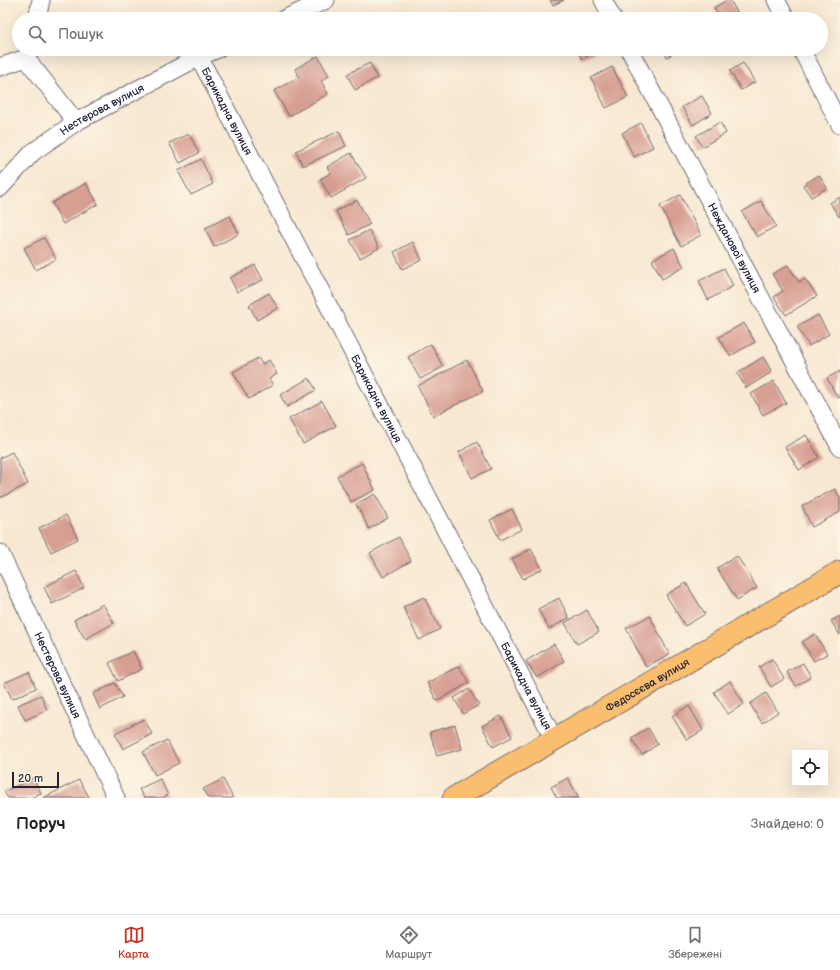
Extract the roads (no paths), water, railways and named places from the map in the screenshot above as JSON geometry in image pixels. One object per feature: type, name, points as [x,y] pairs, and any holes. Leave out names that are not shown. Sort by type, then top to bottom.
[{"type":"main road","name":"Федосєєва вулиця","points":[[454,798],[840,572]]},
{"type":"street","points":[[38,12],[41,0]]},
{"type":"street","points":[[299,12],[326,0]]},
{"type":"street","points":[[603,0],[609,12]]},
{"type":"street","points":[[776,0],[782,12]]},
{"type":"street","points":[[0,67],[24,56]]},
{"type":"street","points":[[29,56],[76,122]]},
{"type":"street","name":"Нежданової вулиця","points":[[633,56],[840,446]]},
{"type":"street","points":[[805,56],[840,124]]},
{"type":"street","name":"Нестерова вулиця","points":[[0,188],[34,152],[76,122],[199,57]]},
{"type":"street","name":"Барикадна вулиця","points":[[199,57],[554,739]]},
{"type":"street","name":"Нестерова вулиця","points":[[0,553],[116,798]]}]
